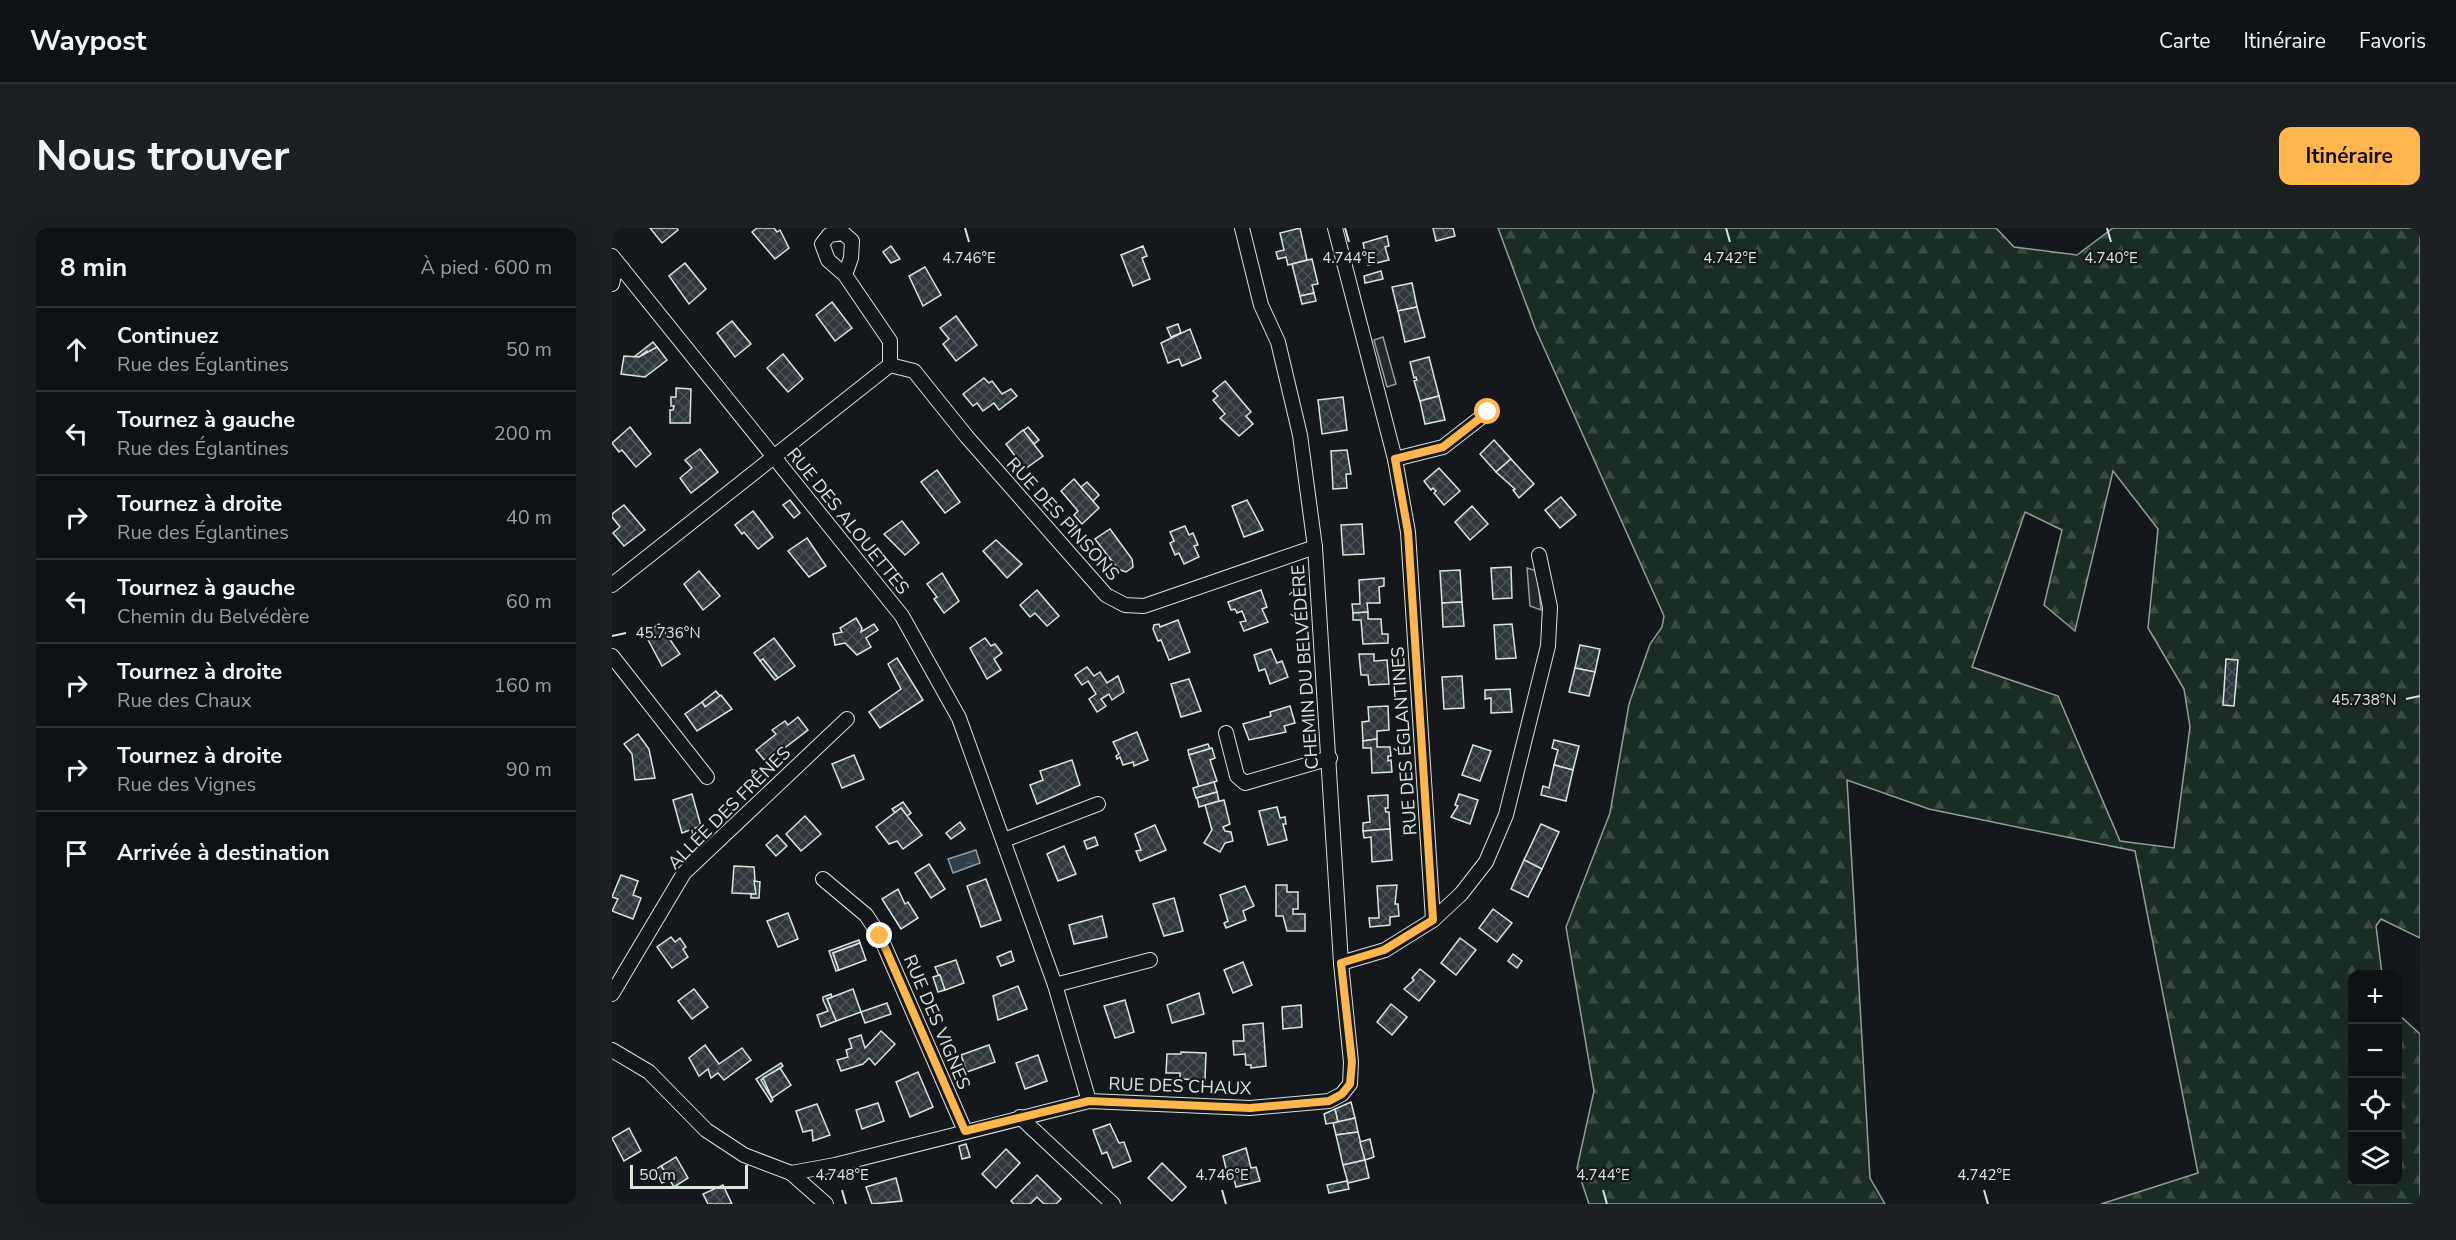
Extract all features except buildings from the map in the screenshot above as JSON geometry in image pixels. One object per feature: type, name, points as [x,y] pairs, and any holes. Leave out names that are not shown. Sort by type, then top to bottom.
[{"type":"street","name":"CHEMIN DU BELVÉDÈRE","points":[[1242,228],[1261,305],[1278,342],[1300,435],[1314,547],[1330,758],[1341,963],[1352,1062],[1350,1084],[1342,1094],[1329,1101]]},
{"type":"street","name":"RUE DES ÉGLANTINES","points":[[1340,229],[1395,459],[1408,532],[1433,920]]},
{"type":"street","name":"RUE DES ALOUETTES","points":[[612,256],[902,616],[959,718],[1054,985],[1089,1101]]},
{"type":"street","points":[[612,284],[614,275],[622,268]]},
{"type":"street","points":[[612,585],[890,365],[890,341],[845,275]]},
{"type":"street","name":"RUE DES PINSONS","points":[[890,365],[914,372],[967,437],[1106,595],[1125,605],[1144,606],[1314,547]]},
{"type":"street","points":[[1395,459],[1443,447],[1488,412]]},
{"type":"street","points":[[1341,963],[1384,950],[1433,920],[1461,894],[1486,862],[1506,814],[1548,646],[1550,607],[1539,555]]},
{"type":"street","points":[[612,656],[707,777]]},
{"type":"street","name":"ALLÉE DES FRÊNES","points":[[612,994],[684,873],[847,719]]},
{"type":"street","points":[[1227,733],[1237,776],[1245,783],[1330,758]]},
{"type":"street","points":[[1004,840],[1098,804]]},
{"type":"street","name":"RUE DES VIGNES","points":[[824,879],[866,915],[880,936],[965,1131]]},
{"type":"street","points":[[1054,985],[1150,960]]},
{"type":"street","points":[[612,1050],[649,1072],[706,1130],[744,1155],[791,1173],[826,1204]]},
{"type":"street","name":"RUE DES CHAUX","points":[[791,1173],[1089,1101],[1250,1108],[1329,1101]]},
{"type":"street","points":[[1020,1117],[1113,1204]]},
{"type":"green space","points":[[1498,228],[1996,228],[2014,247],[2077,255],[2113,228],[2420,228],[2420,938],[2381,919],[2376,926],[2382,970],[2348,970],[2348,1186],[2402,1186],[2402,1018],[2420,1034],[2420,1204],[2101,1204],[2198,1173],[2135,851],[1929,809],[1847,780],[1870,1178],[1885,1204],[1589,1204],[1577,1168],[1594,1091],[1566,927],[1610,813],[1629,704],[1650,644],[1662,627],[1664,616],[1535,328]],"holes":[[[2113,471],[2158,529],[2148,628],[2184,689],[2190,727],[2174,848],[2120,841],[2058,696],[1972,667],[2025,512],[2062,530],[2044,605],[2075,631]]]},
{"type":"shaded area","points":[[1383,337],[1396,384],[1387,387],[1374,340]]},
{"type":"shaded area","points":[[1527,568],[1537,571],[1541,610],[1530,606]]},
{"type":"water","points":[[976,850],[980,863],[953,873],[948,859]]},
{"type":"route","points":[[880,936],[965,1131],[1089,1101],[1250,1108],[1329,1101],[1342,1094],[1350,1084],[1352,1062],[1341,963],[1384,950],[1433,920],[1408,532],[1395,459],[1443,447],[1488,412]]}]
